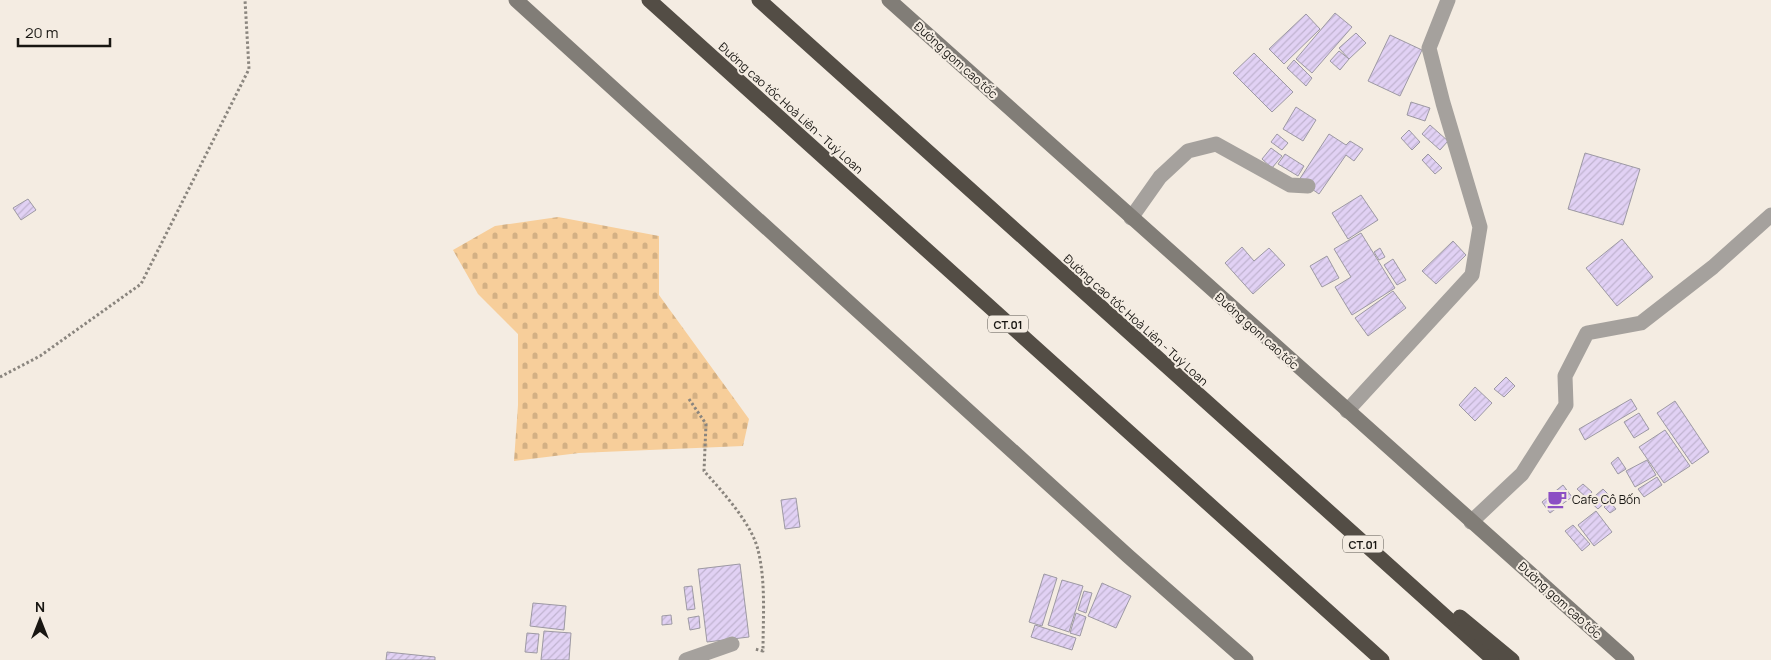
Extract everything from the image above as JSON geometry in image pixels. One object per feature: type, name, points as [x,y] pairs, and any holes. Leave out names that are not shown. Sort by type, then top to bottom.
[{"type":"highway","name":"Đường cao tốc Hoà Liên - Tuý Loan","points":[[648,0],[1382,660]]},
{"type":"highway","name":"Đường cao tốc Hoà Liên - Tuý Loan","points":[[759,0],[1232,427],[1494,660]]},
{"type":"highway","points":[[1232,427],[1512,660]]},
{"type":"main road","points":[[516,0],[1128,556],[1246,660]]},
{"type":"main road","name":"Đường gom cao tốc","points":[[889,0],[1627,660]]},
{"type":"street","points":[[1347,411],[1472,275],[1480,227],[1443,103],[1429,48],[1448,0]]},
{"type":"street","points":[[1131,218],[1160,177],[1188,151],[1216,144],[1290,185],[1308,186]]},
{"type":"street","points":[[1472,522],[1522,474],[1566,405],[1565,376],[1587,333],[1641,323],[1713,267],[1771,214]]},
{"type":"street","points":[[686,660],[732,644]]},
{"type":"path","points":[[0,377],[40,356],[141,284],[249,69],[245,0]]},
{"type":"path","points":[[689,400],[706,424],[704,471],[736,508],[758,550],[763,594],[763,651],[732,644]]},
{"type":"green space","points":[[558,217],[659,236],[659,295],[749,419],[743,446],[579,453],[514,461],[518,405],[518,334],[478,294],[453,250],[495,226]]},
{"type":"building","points":[[1335,13],[1352,27],[1312,73],[1296,59]]},
{"type":"building","points":[[1306,14],[1320,29],[1284,64],[1269,49]]},
{"type":"building","points":[[1356,33],[1366,43],[1349,59],[1339,48]]},
{"type":"building","points":[[1390,35],[1422,50],[1400,96],[1368,81]]},
{"type":"building","points":[[1339,51],[1349,59],[1340,70],[1330,61]]},
{"type":"building","points":[[1254,53],[1293,92],[1272,112],[1233,73]]},
{"type":"building","points":[[1294,60],[1312,78],[1306,86],[1287,68]]},
{"type":"building","points":[[1411,102],[1430,108],[1425,121],[1407,115]]},
{"type":"building","points":[[1296,107],[1316,120],[1303,141],[1283,129]]},
{"type":"building","points":[[1430,125],[1448,141],[1440,150],[1422,134]]},
{"type":"building","points":[[1409,130],[1420,142],[1412,150],[1401,138]]},
{"type":"building","points":[[1277,134],[1288,143],[1282,150],[1271,142]]},
{"type":"building","points":[[1329,134],[1346,145],[1350,141],[1363,149],[1354,161],[1346,155],[1319,194],[1299,180]]},
{"type":"building","points":[[1271,148],[1282,156],[1272,168],[1262,159]]},
{"type":"building","points":[[1585,153],[1640,169],[1623,225],[1568,209]]},
{"type":"building","points":[[1285,154],[1304,166],[1298,176],[1278,164]]},
{"type":"building","points":[[1428,154],[1442,168],[1435,174],[1422,160]]},
{"type":"building","points":[[1361,195],[1378,220],[1348,239],[1332,213]]},
{"type":"building","points":[[28,199],[36,210],[21,220],[13,208]]},
{"type":"building","points":[[1361,233],[1395,288],[1352,315],[1335,287],[1351,277],[1334,249]]},
{"type":"building","points":[[1622,239],[1653,277],[1617,306],[1586,268]]},
{"type":"building","points":[[1453,241],[1466,255],[1436,284],[1422,271]]},
{"type":"building","points":[[1242,247],[1254,261],[1269,248],[1285,265],[1253,294],[1225,263]]},
{"type":"building","points":[[1380,248],[1385,257],[1379,260],[1374,252]]},
{"type":"building","points":[[1327,256],[1339,278],[1322,287],[1310,266]]},
{"type":"building","points":[[1393,259],[1406,280],[1397,285],[1384,265]]},
{"type":"building","points":[[1393,291],[1406,308],[1368,336],[1355,318]]},
{"type":"building","points":[[1506,377],[1515,386],[1504,397],[1494,389]]},
{"type":"building","points":[[1475,387],[1492,403],[1475,421],[1459,405]]},
{"type":"building","points":[[1631,399],[1637,409],[1585,440],[1579,429]]},
{"type":"building","points":[[1675,401],[1709,452],[1692,464],[1657,413]]},
{"type":"building","points":[[1639,413],[1649,429],[1634,438],[1624,422]]},
{"type":"building","points":[[1665,430],[1690,466],[1664,483],[1639,447]]},
{"type":"building","points":[[1618,457],[1626,469],[1618,474],[1611,463]]},
{"type":"building","points":[[1647,460],[1656,475],[1635,487],[1626,471]]},
{"type":"building","points":[[1657,477],[1662,485],[1644,497],[1638,489]]},
{"type":"building","points":[[1583,484],[1592,492],[1587,498],[1577,489]]},
{"type":"building","points":[[1563,485],[1572,497],[1550,513],[1542,502]]},
{"type":"building","points":[[1603,489],[1611,497],[1598,509],[1589,501]]},
{"type":"building","points":[[796,498],[800,527],[785,529],[781,500]]},
{"type":"building","points":[[1610,502],[1616,509],[1610,513],[1604,507]]},
{"type":"building","points":[[1596,511],[1612,532],[1594,546],[1578,525]]},
{"type":"building","points":[[1573,525],[1590,544],[1582,551],[1565,531]]},
{"type":"building","points":[[740,564],[749,637],[707,642],[698,569]]},
{"type":"building","points":[[1044,574],[1057,578],[1042,626],[1029,622]]},
{"type":"building","points":[[1062,580],[1083,586],[1069,632],[1048,625]]},
{"type":"building","points":[[1102,583],[1131,596],[1116,628],[1088,616]]},
{"type":"building","points":[[692,586],[695,609],[687,610],[684,587]]},
{"type":"building","points":[[1084,591],[1092,593],[1086,613],[1078,610]]},
{"type":"building","points":[[533,603],[566,606],[564,630],[530,626]]},
{"type":"building","points":[[1076,613],[1086,617],[1080,636],[1070,633]]},
{"type":"building","points":[[671,615],[672,624],[662,625],[662,616]]},
{"type":"building","points":[[699,616],[700,628],[690,630],[688,618]]},
{"type":"building","points":[[1035,625],[1076,638],[1072,650],[1031,637]]},
{"type":"building","points":[[544,631],[571,633],[569,660],[541,660]]},
{"type":"building","points":[[527,633],[539,634],[537,653],[525,652]]},
{"type":"building","points":[[387,652],[435,657],[435,660],[386,660]]},
{"type":"place","name":"Cafe Cô Bốn","points":[[1557,499]]}]
